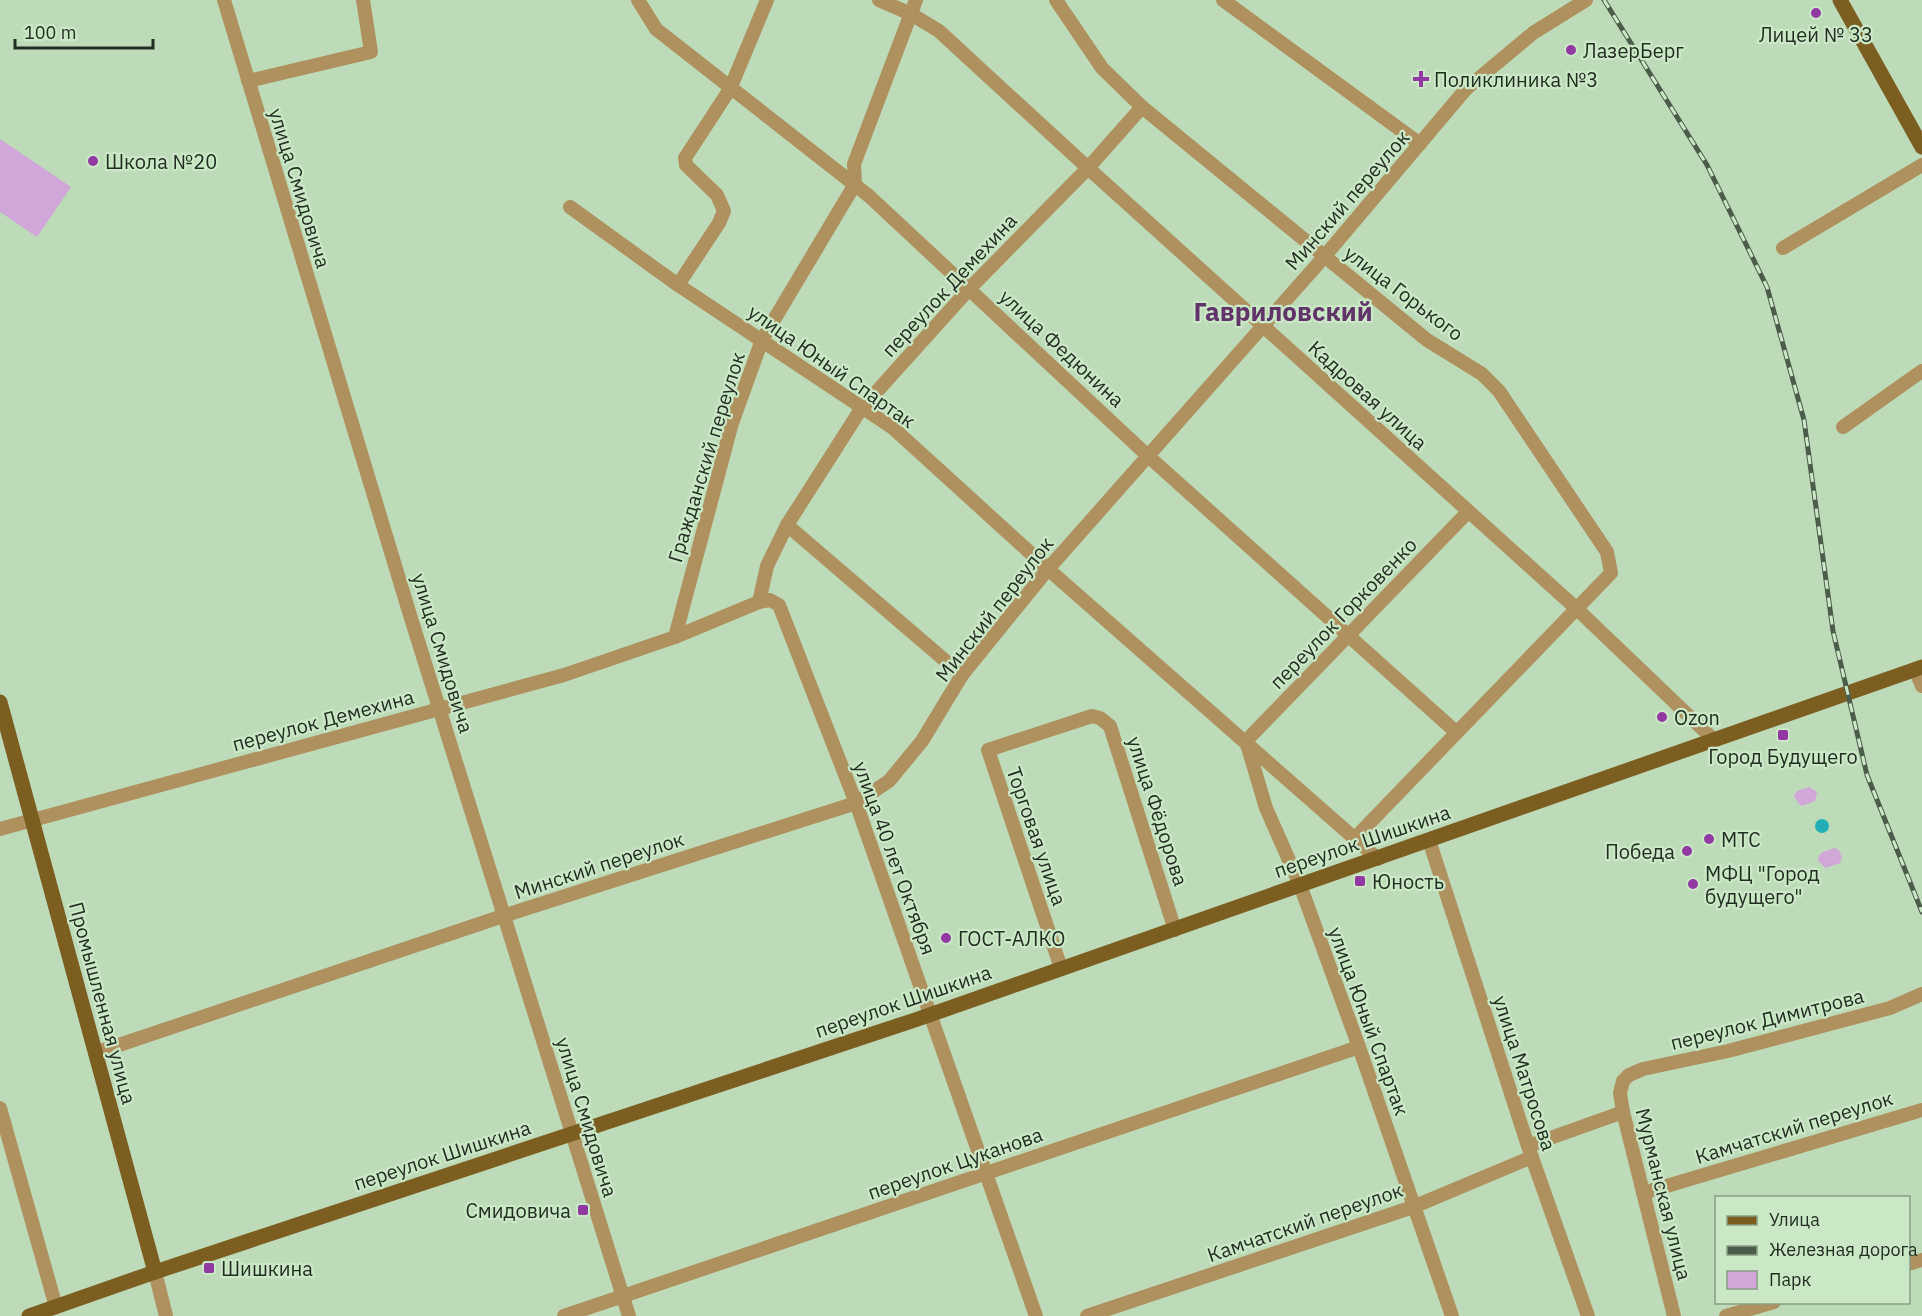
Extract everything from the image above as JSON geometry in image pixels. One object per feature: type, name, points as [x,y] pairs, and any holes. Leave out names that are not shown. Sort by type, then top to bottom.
[{"type":"main road","points":[[1840,0],[1922,147]]},
{"type":"main road","name":"переулок Шишкина","points":[[29,1316],[1175,930],[1919,668]]},
{"type":"main road","name":"Промышленная улица","points":[[0,702],[155,1272]]},
{"type":"street","name":"улица Смидовича","points":[[224,0],[503,916],[629,1316]]},
{"type":"street","points":[[248,81],[371,52],[363,0]]},
{"type":"street","name":"улица Федюнина","points":[[638,0],[656,29],[730,89],[855,184],[970,288],[1148,456],[1456,732]]},
{"type":"street","points":[[678,285],[724,211],[717,195],[686,165],[685,158],[730,89],[767,0]]},
{"type":"street","name":"Кадровая улица","points":[[879,0],[911,14],[939,31],[1578,610],[1713,739]]},
{"type":"street","name":"Гражданский переулок","points":[[675,637],[732,423],[762,340],[855,184],[854,164],[916,0]]},
{"type":"street","name":"улица Горького","points":[[1056,0],[1102,68],[1142,108],[1427,340],[1482,374],[1499,392],[1607,552],[1611,573]]},
{"type":"street","points":[[1223,0],[1420,144]]},
{"type":"street","name":"Минский переулок","points":[[95,1053],[503,916],[856,803],[889,782],[916,750],[962,675],[1048,569],[1264,326],[1466,89],[1533,33],[1586,0]]},
{"type":"street","name":"переулок Демехина","points":[[31,821],[564,675],[675,637],[759,602],[767,566],[787,525],[861,409],[970,288],[1088,168],[1142,108]]},
{"type":"street","points":[[1783,248],[1922,165]]},
{"type":"street","name":"улица Юный Спартак","points":[[570,207],[678,285],[892,428],[1048,569],[1378,859]]},
{"type":"street","points":[[1843,427],[1922,371]]},
{"type":"street","name":"переулок Горковенко","points":[[1246,741],[1468,512]]},
{"type":"street","points":[[787,525],[962,675]]},
{"type":"street","name":"переулок Шишкина","points":[[1355,838],[1456,732],[1578,610],[1611,573]]},
{"type":"street","name":"улица 40 лет Октября","points":[[759,602],[770,600],[779,605],[856,803],[1036,1316]]},
{"type":"street","points":[[1919,668],[1922,686]]},
{"type":"street","name":"улица Фёдорова","points":[[987,750],[1092,716],[1100,718],[1110,726],[1175,930]]},
{"type":"street","name":"улица Юный Спартак","points":[[1246,741],[1266,808],[1300,885],[1452,1316]]},
{"type":"street","name":"Торговая улица","points":[[987,750],[1062,968]]},
{"type":"street","points":[[0,829],[31,821]]},
{"type":"street","name":"улица Матросова","points":[[1429,840],[1530,1152],[1588,1316]]},
{"type":"street","name":"переулок Димитрова","points":[[1623,1082],[1629,1075],[1643,1070],[1728,1051],[1890,1008],[1922,994]]},
{"type":"street","name":"переулок Цуканова","points":[[564,1316],[1359,1047]]},
{"type":"street","name":"Мурманская улица","points":[[1623,1082],[1620,1093],[1623,1112],[1674,1316]]},
{"type":"street","points":[[0,1108],[56,1307]]},
{"type":"street","name":"Камчатский переулок","points":[[1643,1192],[1922,1110]]},
{"type":"street","points":[[1530,1152],[1623,1112]]},
{"type":"street","name":"Камчатский переулок","points":[[1087,1316],[1413,1207],[1530,1152]]},
{"type":"street","name":"Промышленная улица","points":[[155,1272],[166,1316]]},
{"type":"street","points":[[1726,1316],[1767,1304]]},
{"type":"green space","points":[[0,139],[71,187],[37,237],[0,212]]},
{"type":"green space","points":[[1809,787],[1817,792],[1815,801],[1802,806],[1794,796],[1797,791]]},
{"type":"green space","points":[[1834,848],[1839,850],[1842,858],[1840,863],[1826,868],[1818,858],[1821,853]]},
{"type":"water","points":[[1819,819],[1825,819],[1829,826],[1825,833],[1819,833],[1815,829],[1815,823]]},
{"type":"railway","points":[[1604,0],[1707,165],[1767,287],[1804,420],[1833,631],[1867,775],[1922,912]]},
{"type":"place","name":"Лицей № 33","points":[[1816,13]]},
{"type":"place","name":"ЛазерБерг","points":[[1571,50]]},
{"type":"place","name":"Поликлиника №3","points":[[1421,79]]},
{"type":"place","name":"Школа №20","points":[[93,161]]},
{"type":"place","name":"Ozon","points":[[1662,717]]},
{"type":"place","name":"Город Будущего","points":[[1783,735]]},
{"type":"place","name":"МТС","points":[[1709,839]]},
{"type":"place","name":"Победа","points":[[1687,851]]},
{"type":"place","name":"Юность","points":[[1360,881]]},
{"type":"place","name":"МФЦ \"Город будущего\"","points":[[1693,884]]},
{"type":"place","name":"ГОСТ-АЛКО","points":[[946,938]]},
{"type":"place","name":"Смидовича","points":[[583,1210]]},
{"type":"place","name":"Шишкина","points":[[209,1268]]},
{"type":"district","name":"Гавриловский","points":[[1283,311]]}]
